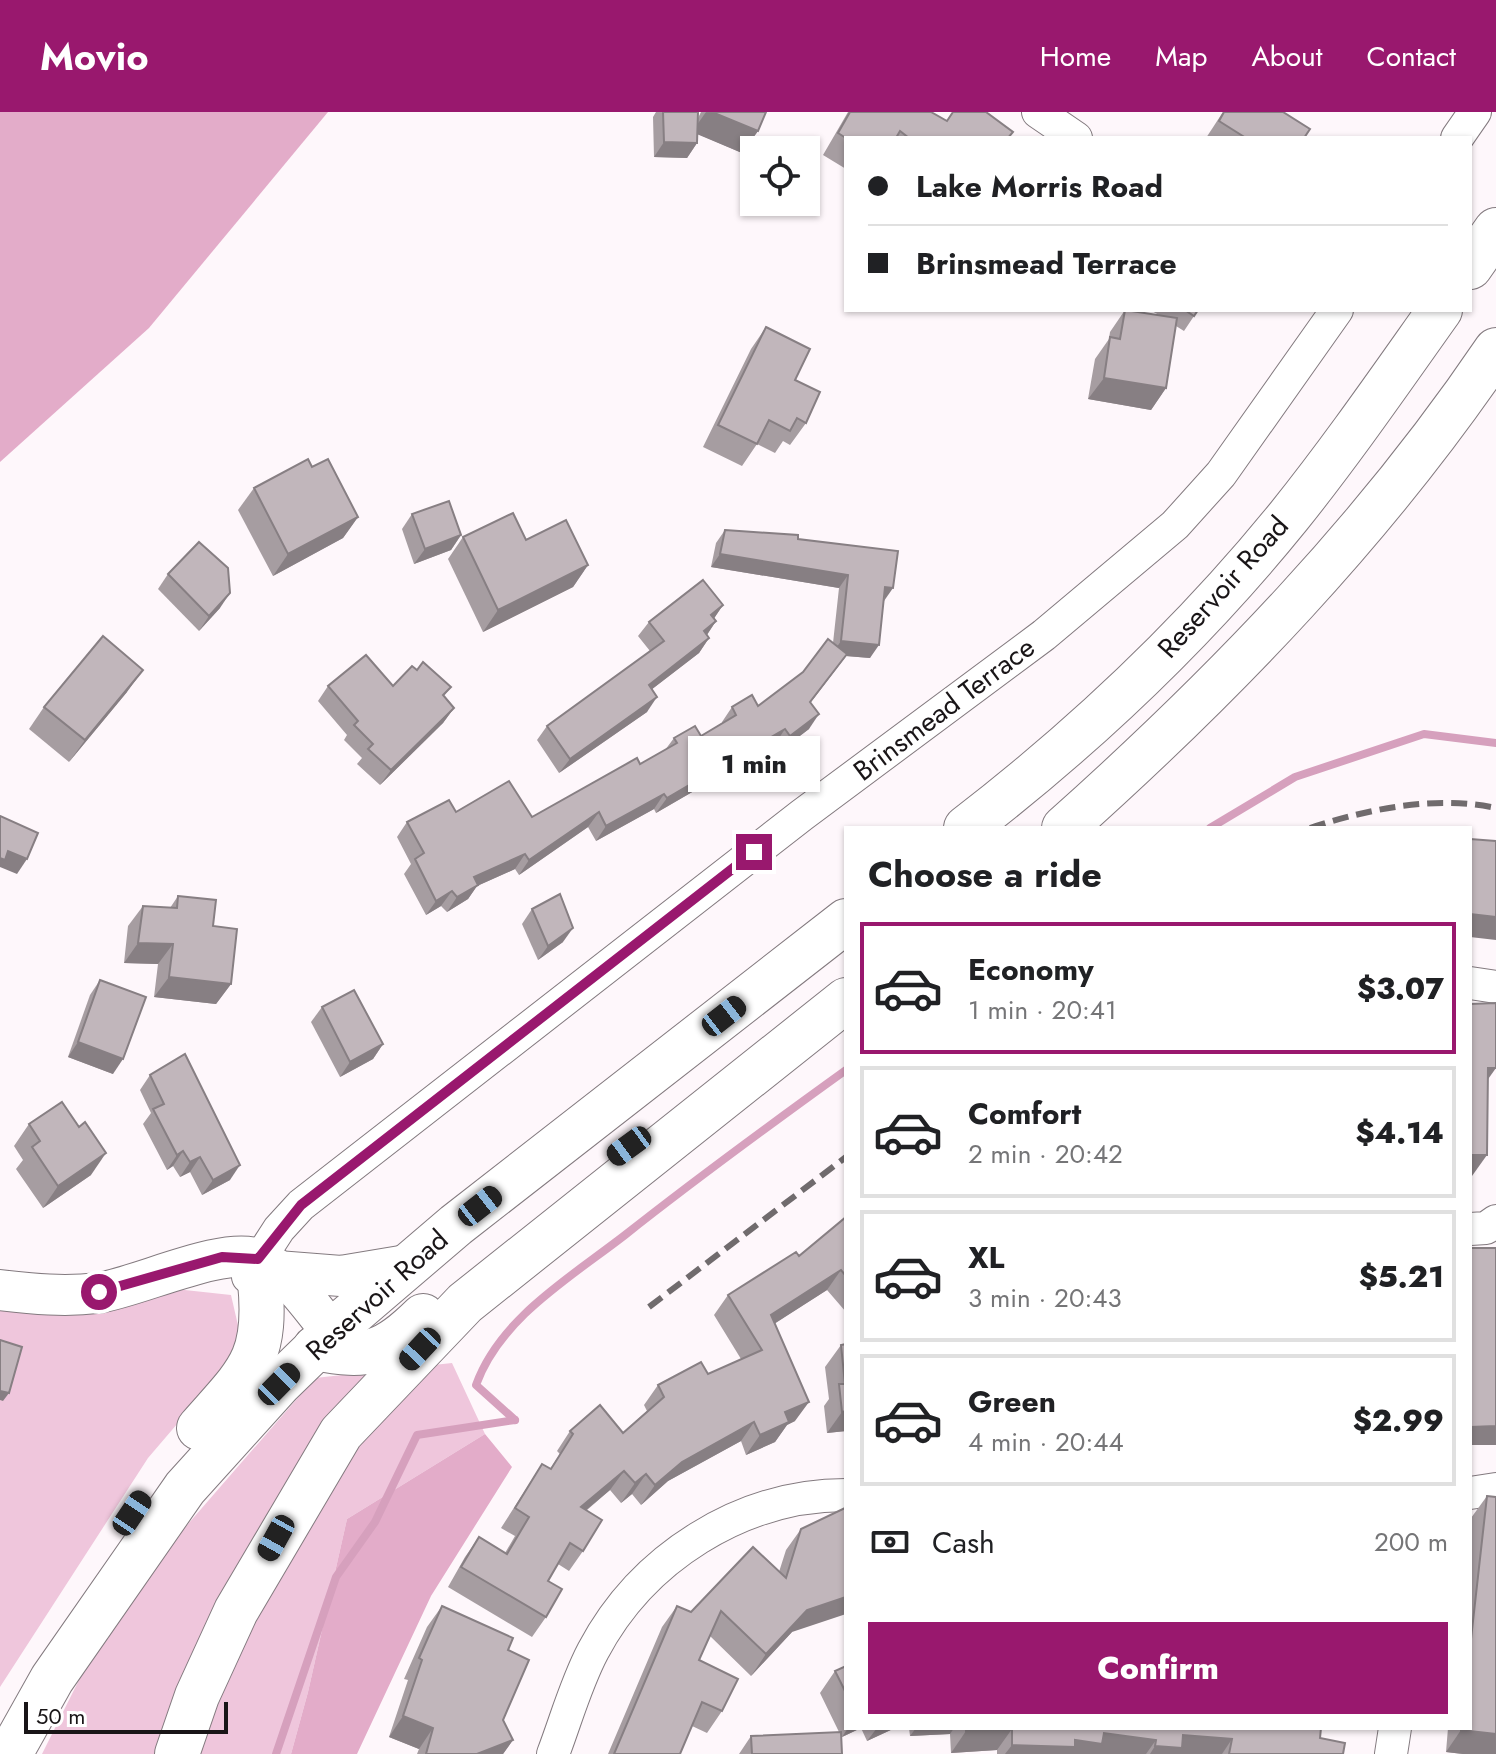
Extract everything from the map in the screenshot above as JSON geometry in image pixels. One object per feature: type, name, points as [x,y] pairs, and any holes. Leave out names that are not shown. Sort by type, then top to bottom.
[{"type":"main road","points":[[1472,264],[1496,230]]},
{"type":"main road","name":"Reservoir Road","points":[[969,826],[1022,785],[1125,693],[1208,608],[1288,516],[1439,312]]},
{"type":"main road","points":[[1066,826],[1225,679],[1320,575],[1405,473],[1496,350]]},
{"type":"main road","name":"Reservoir Road","points":[[10,1754],[52,1679],[185,1488],[332,1344],[407,1265],[844,923]]},
{"type":"main road","points":[[177,1754],[197,1696],[236,1611],[341,1433],[465,1303],[844,1002]]},
{"type":"main road","points":[[332,1344],[361,1355],[393,1345],[466,1276],[607,1163],[696,1097],[803,1034]]},
{"type":"main road","points":[[0,1725],[28,1669],[157,1476],[249,1369],[260,1348],[263,1326],[261,1272]]},
{"type":"main road","points":[[332,1344],[351,1393],[341,1433]]},
{"type":"street","points":[[1038,112],[1073,136]]},
{"type":"street","points":[[1458,136],[1475,112]]},
{"type":"street","name":"Brinsmead Terrace","points":[[261,1272],[279,1229],[312,1196],[802,815],[1044,635],[1175,525],[1221,474],[1336,312]]},
{"type":"street","points":[[1472,983],[1496,987]]},
{"type":"street","points":[[1472,1229],[1486,1228],[1496,1221]]},
{"type":"street","points":[[0,1290],[51,1296],[99,1292],[222,1257],[261,1272],[341,1276],[407,1265]]},
{"type":"street","points":[[261,1272],[332,1344]]},
{"type":"street","points":[[1472,1493],[1496,1489]]},
{"type":"street","points":[[553,1754],[592,1653],[616,1612],[648,1576],[679,1551],[749,1512],[794,1499],[844,1495]]},
{"type":"street","points":[[1391,1754],[1395,1730]]},
{"type":"shaded area","points":[[0,112],[328,112],[149,328],[0,462]]},
{"type":"shaded area","points":[[157,1287],[231,1295],[243,1347],[148,1458],[0,1687],[0,1298]]},
{"type":"shaded area","points":[[452,1363],[485,1434],[347,1519],[291,1754],[42,1754],[115,1608],[315,1378]]},
{"type":"shaded area","points":[[485,1434],[512,1467],[431,1596],[357,1754],[291,1754],[347,1519]]},
{"type":"building","points":[[663,112],[698,112],[697,143],[664,142]]},
{"type":"building","points":[[712,112],[766,112],[758,131]]},
{"type":"building","points":[[850,112],[931,112],[947,121],[953,112],[986,112],[1013,132],[1010,136],[906,136],[900,131],[897,136],[844,137],[838,133]]},
{"type":"building","points":[[1224,112],[1283,112],[1310,129],[1305,136],[1243,136],[1219,121]]},
{"type":"building","points":[[1125,312],[1177,318],[1166,388],[1104,378],[1110,337],[1120,339]]},
{"type":"building","points":[[766,327],[810,349],[795,380],[820,392],[806,423],[797,418],[790,431],[769,420],[757,444],[718,425]]},
{"type":"building","points":[[308,459],[312,467],[328,459],[358,517],[288,554],[254,488]]},
{"type":"building","points":[[449,501],[461,535],[425,549],[412,514]]},
{"type":"building","points":[[513,513],[526,540],[566,520],[588,565],[498,610],[463,537]]},
{"type":"building","points":[[725,530],[798,535],[798,539],[898,551],[893,588],[885,587],[879,645],[841,641],[848,575],[720,554]]},
{"type":"building","points":[[199,542],[228,568],[230,593],[209,616],[168,574]]},
{"type":"building","points":[[703,580],[723,605],[711,615],[716,621],[704,631],[709,638],[649,685],[657,697],[570,759],[547,726],[664,641],[649,622]]},
{"type":"building","points":[[103,636],[143,670],[85,740],[44,707]]},
{"type":"building","points":[[828,639],[847,654],[810,702],[819,714],[790,736],[785,729],[667,798],[664,794],[606,826],[599,812],[529,860],[525,854],[474,877],[478,885],[457,897],[452,891],[436,901],[415,859],[424,853],[407,822],[449,800],[456,812],[509,781],[532,817],[637,758],[640,764],[677,743],[674,738],[695,726],[701,736],[736,715],[732,707],[752,695],[758,706],[803,672]]},
{"type":"building","points":[[366,655],[393,686],[412,666],[417,670],[423,662],[451,687],[443,695],[454,708],[391,770],[368,749],[373,744],[354,725],[358,721],[328,686]]},
{"type":"building","points":[[0,816],[38,833],[27,859],[8,851],[5,860],[0,858]]},
{"type":"building","points":[[1472,839],[1496,841],[1496,917],[1472,914]]},
{"type":"building","points":[[560,894],[573,928],[548,946],[532,909]]},
{"type":"building","points":[[178,896],[216,900],[213,926],[237,929],[231,984],[169,977],[173,944],[138,943],[143,906],[177,908]]},
{"type":"building","points":[[100,980],[146,997],[123,1059],[78,1042]]},
{"type":"building","points":[[354,990],[383,1044],[350,1062],[322,1007]]},
{"type":"building","points":[[1496,1003],[1496,1068],[1488,1068],[1487,1155],[1472,1155],[1472,1004]]},
{"type":"building","points":[[185,1054],[240,1165],[213,1180],[200,1157],[190,1162],[183,1151],[177,1155],[153,1109],[164,1104],[150,1075]]},
{"type":"building","points":[[62,1102],[79,1127],[85,1122],[106,1153],[58,1186],[32,1147],[40,1141],[29,1124]]},
{"type":"building","points":[[844,1219],[844,1274],[841,1270],[771,1315],[809,1402],[785,1412],[789,1422],[760,1435],[754,1422],[682,1462],[655,1485],[646,1474],[635,1483],[624,1471],[581,1507],[602,1520],[583,1551],[570,1543],[548,1581],[562,1589],[546,1617],[461,1567],[479,1537],[507,1554],[529,1517],[515,1508],[542,1464],[551,1469],[573,1434],[570,1431],[600,1405],[623,1433],[664,1397],[658,1385],[701,1362],[708,1374],[762,1350],[728,1295],[796,1252],[799,1256]]},
{"type":"building","points":[[1472,1248],[1496,1248],[1496,1426],[1472,1427]]},
{"type":"building","points":[[0,1340],[22,1347],[9,1393],[0,1391]]},
{"type":"building","points":[[844,1344],[844,1374],[841,1345]]},
{"type":"building","points":[[839,1384],[844,1384],[842,1412]]},
{"type":"building","points":[[1487,1496],[1496,1497],[1496,1734],[1461,1730],[1472,1730],[1472,1630]]},
{"type":"building","points":[[844,1508],[844,1598],[807,1610],[766,1654],[721,1611],[699,1660],[738,1679],[722,1711],[702,1702],[680,1754],[614,1754],[677,1606],[691,1612],[753,1547],[786,1578],[801,1529]]},
{"type":"building","points":[[442,1606],[513,1638],[508,1650],[529,1660],[503,1720],[513,1740],[477,1754],[426,1754],[433,1728],[403,1716],[422,1660],[419,1658]]},
{"type":"building","points":[[844,1667],[844,1689],[835,1671]]},
{"type":"building","points":[[1012,1730],[1321,1730],[1320,1738],[1345,1743],[1343,1754],[1229,1754],[1232,1739],[1183,1735],[1182,1748],[1155,1746],[1156,1740],[1104,1733],[1102,1744],[1075,1740],[1075,1747],[1012,1745]]},
{"type":"building","points":[[841,1732],[842,1754],[752,1754],[751,1736]]},
{"type":"waterway","points":[[1213,826],[1295,777],[1424,734],[1496,743]]},
{"type":"waterway","points":[[515,1420],[476,1385],[487,1361],[519,1319],[560,1283],[844,1071]]},
{"type":"waterway","points":[[276,1754],[336,1577],[375,1522],[417,1435],[515,1420]]},
{"type":"railway","points":[[1317,826],[1402,806],[1449,803],[1496,808]]},
{"type":"railway","points":[[649,1307],[844,1159]]},
{"type":"route","points":[[99,1292],[222,1257],[258,1259],[301,1205],[754,852]]}]
